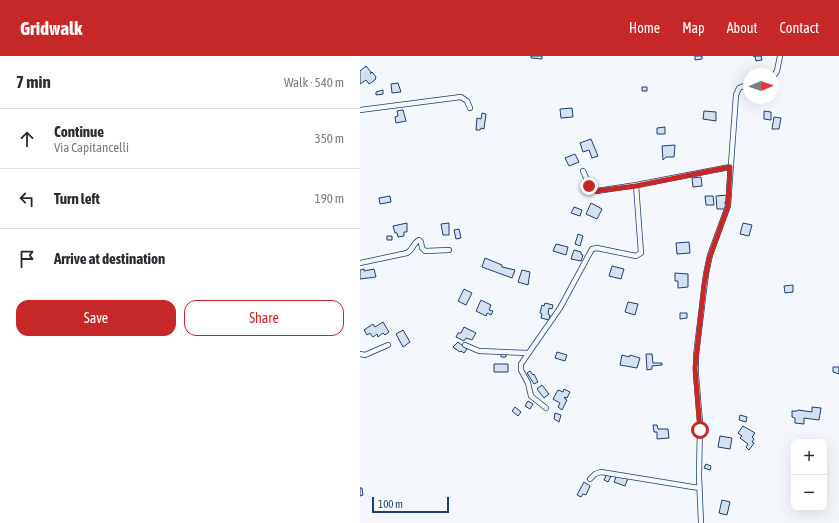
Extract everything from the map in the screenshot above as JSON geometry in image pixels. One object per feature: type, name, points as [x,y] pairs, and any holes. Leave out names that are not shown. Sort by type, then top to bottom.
[{"type":"street","points":[[777,68],[780,56]]},
{"type":"street","points":[[701,523],[699,488],[700,426],[696,355],[705,276],[710,255],[728,206],[736,95],[739,88],[743,86]]},
{"type":"street","points":[[360,110],[461,97],[468,102],[470,108]]},
{"type":"street","points":[[583,171],[589,186],[594,190],[636,186],[730,167]]},
{"type":"street","points":[[546,408],[532,397],[528,383],[521,372],[521,364],[560,308],[592,249],[597,248],[636,256],[641,253],[636,186]]},
{"type":"street","points":[[360,263],[407,253],[413,249],[415,243],[419,240],[425,251],[449,250]]},
{"type":"street","points":[[360,354],[362,356],[366,355],[388,345]]},
{"type":"street","points":[[466,345],[479,351],[528,353]]},
{"type":"street","points":[[590,479],[595,474],[603,473],[699,488]]},
{"type":"building","points":[[531,56],[542,56],[542,59],[531,58]]},
{"type":"building","points":[[695,56],[702,56],[702,59],[695,60]]},
{"type":"building","points":[[755,56],[761,56],[762,60],[756,61]]},
{"type":"building","points":[[366,66],[371,72],[370,74],[372,72],[376,77],[375,80],[369,84],[366,80],[360,84],[360,71]]},
{"type":"building","points":[[398,83],[401,92],[392,93],[391,84]]},
{"type":"building","points":[[642,87],[647,87],[647,91],[642,91]]},
{"type":"building","points":[[383,90],[383,94],[376,95],[376,92]]},
{"type":"building","points":[[572,108],[573,117],[561,118],[560,109]]},
{"type":"building","points":[[403,110],[406,121],[396,123],[395,117],[398,116],[397,111]]},
{"type":"building","points":[[704,111],[716,112],[716,121],[703,119]]},
{"type":"building","points":[[764,111],[771,112],[771,120],[764,119]]},
{"type":"building","points":[[482,113],[486,114],[484,129],[481,128],[480,130],[476,130],[477,118],[481,119]]},
{"type":"building","points":[[774,117],[781,118],[779,129],[772,129]]},
{"type":"building","points":[[665,127],[665,134],[657,134],[657,128]]},
{"type":"building","points":[[591,139],[598,156],[592,158],[589,150],[583,152],[580,143]]},
{"type":"building","points":[[675,145],[674,157],[666,157],[663,160],[662,146]]},
{"type":"building","points":[[575,154],[579,162],[569,166],[565,158]]},
{"type":"building","points":[[701,177],[702,186],[693,187],[692,178]]},
{"type":"building","points":[[728,195],[728,202],[725,202],[726,209],[717,209],[716,196]]},
{"type":"building","points":[[390,196],[391,202],[380,204],[379,198]]},
{"type":"building","points":[[705,196],[713,196],[714,205],[706,205]]},
{"type":"building","points":[[591,203],[602,209],[597,219],[586,214]]},
{"type":"building","points":[[574,207],[582,210],[580,216],[571,213]]},
{"type":"building","points":[[407,223],[407,232],[404,232],[404,236],[398,237],[393,226]]},
{"type":"building","points":[[449,223],[449,235],[443,235],[441,224]]},
{"type":"building","points":[[743,223],[752,225],[749,236],[740,234]]},
{"type":"building","points":[[459,229],[461,238],[456,239],[454,230]]},
{"type":"building","points":[[578,234],[583,236],[580,246],[575,244]]},
{"type":"building","points":[[387,236],[392,236],[392,240],[387,240]]},
{"type":"building","points":[[689,242],[690,253],[677,254],[676,243]]},
{"type":"building","points":[[556,244],[568,247],[566,255],[553,251]]},
{"type":"building","points":[[574,250],[581,252],[583,255],[581,261],[571,259]]},
{"type":"building","points":[[485,258],[502,265],[502,267],[515,270],[512,278],[482,267]]},
{"type":"building","points":[[612,266],[624,269],[621,279],[609,276]]},
{"type":"building","points":[[364,269],[364,271],[374,269],[376,277],[360,279],[360,270]]},
{"type":"building","points":[[522,270],[530,272],[528,285],[518,282]]},
{"type":"building","points":[[675,273],[688,274],[688,287],[678,288],[678,281],[675,281]]},
{"type":"building","points":[[793,285],[793,292],[785,293],[784,286]]},
{"type":"building","points":[[464,289],[472,293],[466,305],[458,301]]},
{"type":"building","points":[[481,300],[491,305],[489,310],[493,311],[491,315],[487,313],[486,316],[476,311]]},
{"type":"building","points":[[628,302],[638,304],[635,315],[625,312]]},
{"type":"building","points":[[545,303],[553,305],[552,309],[549,308],[549,320],[541,318],[542,314],[540,313],[542,305],[544,306]]},
{"type":"building","points":[[680,313],[687,313],[687,318],[680,319]]},
{"type":"building","points":[[383,322],[389,332],[385,335],[383,333],[378,337],[377,334],[373,337],[370,333],[367,335],[364,330],[373,324],[375,327]]},
{"type":"building","points":[[464,327],[476,333],[472,340],[466,338],[464,341],[456,337],[458,333],[461,333]]},
{"type":"building","points":[[403,330],[410,342],[403,347],[396,334]]},
{"type":"building","points":[[458,342],[467,349],[464,353],[453,347]]},
{"type":"building","points":[[506,352],[506,357],[501,357],[501,353]]},
{"type":"building","points":[[557,352],[567,355],[565,361],[555,358]]},
{"type":"building","points":[[646,354],[652,354],[653,363],[662,363],[662,365],[652,366],[652,369],[647,370]]},
{"type":"building","points":[[622,355],[629,357],[630,355],[640,358],[637,368],[620,365]]},
{"type":"building","points":[[494,364],[508,364],[508,372],[494,372]]},
{"type":"building","points":[[833,367],[839,367],[839,374],[833,372]]},
{"type":"building","points":[[530,371],[533,375],[534,374],[538,382],[534,384],[527,373]]},
{"type":"building","points":[[542,385],[549,394],[544,398],[537,389]]},
{"type":"building","points":[[564,389],[570,392],[567,398],[564,398],[567,400],[562,410],[558,407],[560,403],[553,399],[558,390],[563,392]]},
{"type":"building","points":[[528,401],[533,404],[530,409],[525,406]]},
{"type":"building","points":[[515,407],[521,412],[518,416],[512,411]]},
{"type":"building","points":[[812,407],[821,408],[819,420],[804,418],[804,424],[795,423],[795,418],[792,417],[792,411],[798,410],[812,412]]},
{"type":"building","points":[[555,413],[561,415],[559,422],[554,419]]},
{"type":"building","points":[[740,415],[747,417],[746,422],[739,420]]},
{"type":"building","points":[[653,425],[657,425],[658,429],[668,429],[669,438],[657,439],[657,432],[654,432]]},
{"type":"building","points":[[743,426],[755,433],[752,437],[754,439],[752,442],[754,443],[749,450],[746,447],[748,444],[740,438],[742,436],[738,433]]},
{"type":"building","points":[[720,436],[732,438],[730,449],[718,447]]},
{"type":"building","points":[[706,464],[711,466],[710,470],[704,468]]},
{"type":"building","points":[[607,474],[611,476],[608,482],[604,480]]},
{"type":"building","points":[[617,475],[628,478],[625,486],[614,482]]},
{"type":"building","points":[[584,482],[590,486],[586,495],[583,494],[581,497],[577,495]]},
{"type":"building","points":[[360,488],[362,488],[363,495],[360,496]]},
{"type":"building","points":[[722,500],[730,502],[727,515],[719,513]]},
{"type":"route","points":[[589,186],[592,190],[596,191],[646,184],[730,167],[728,206],[709,259],[704,285],[696,355],[695,368],[700,430]]}]
